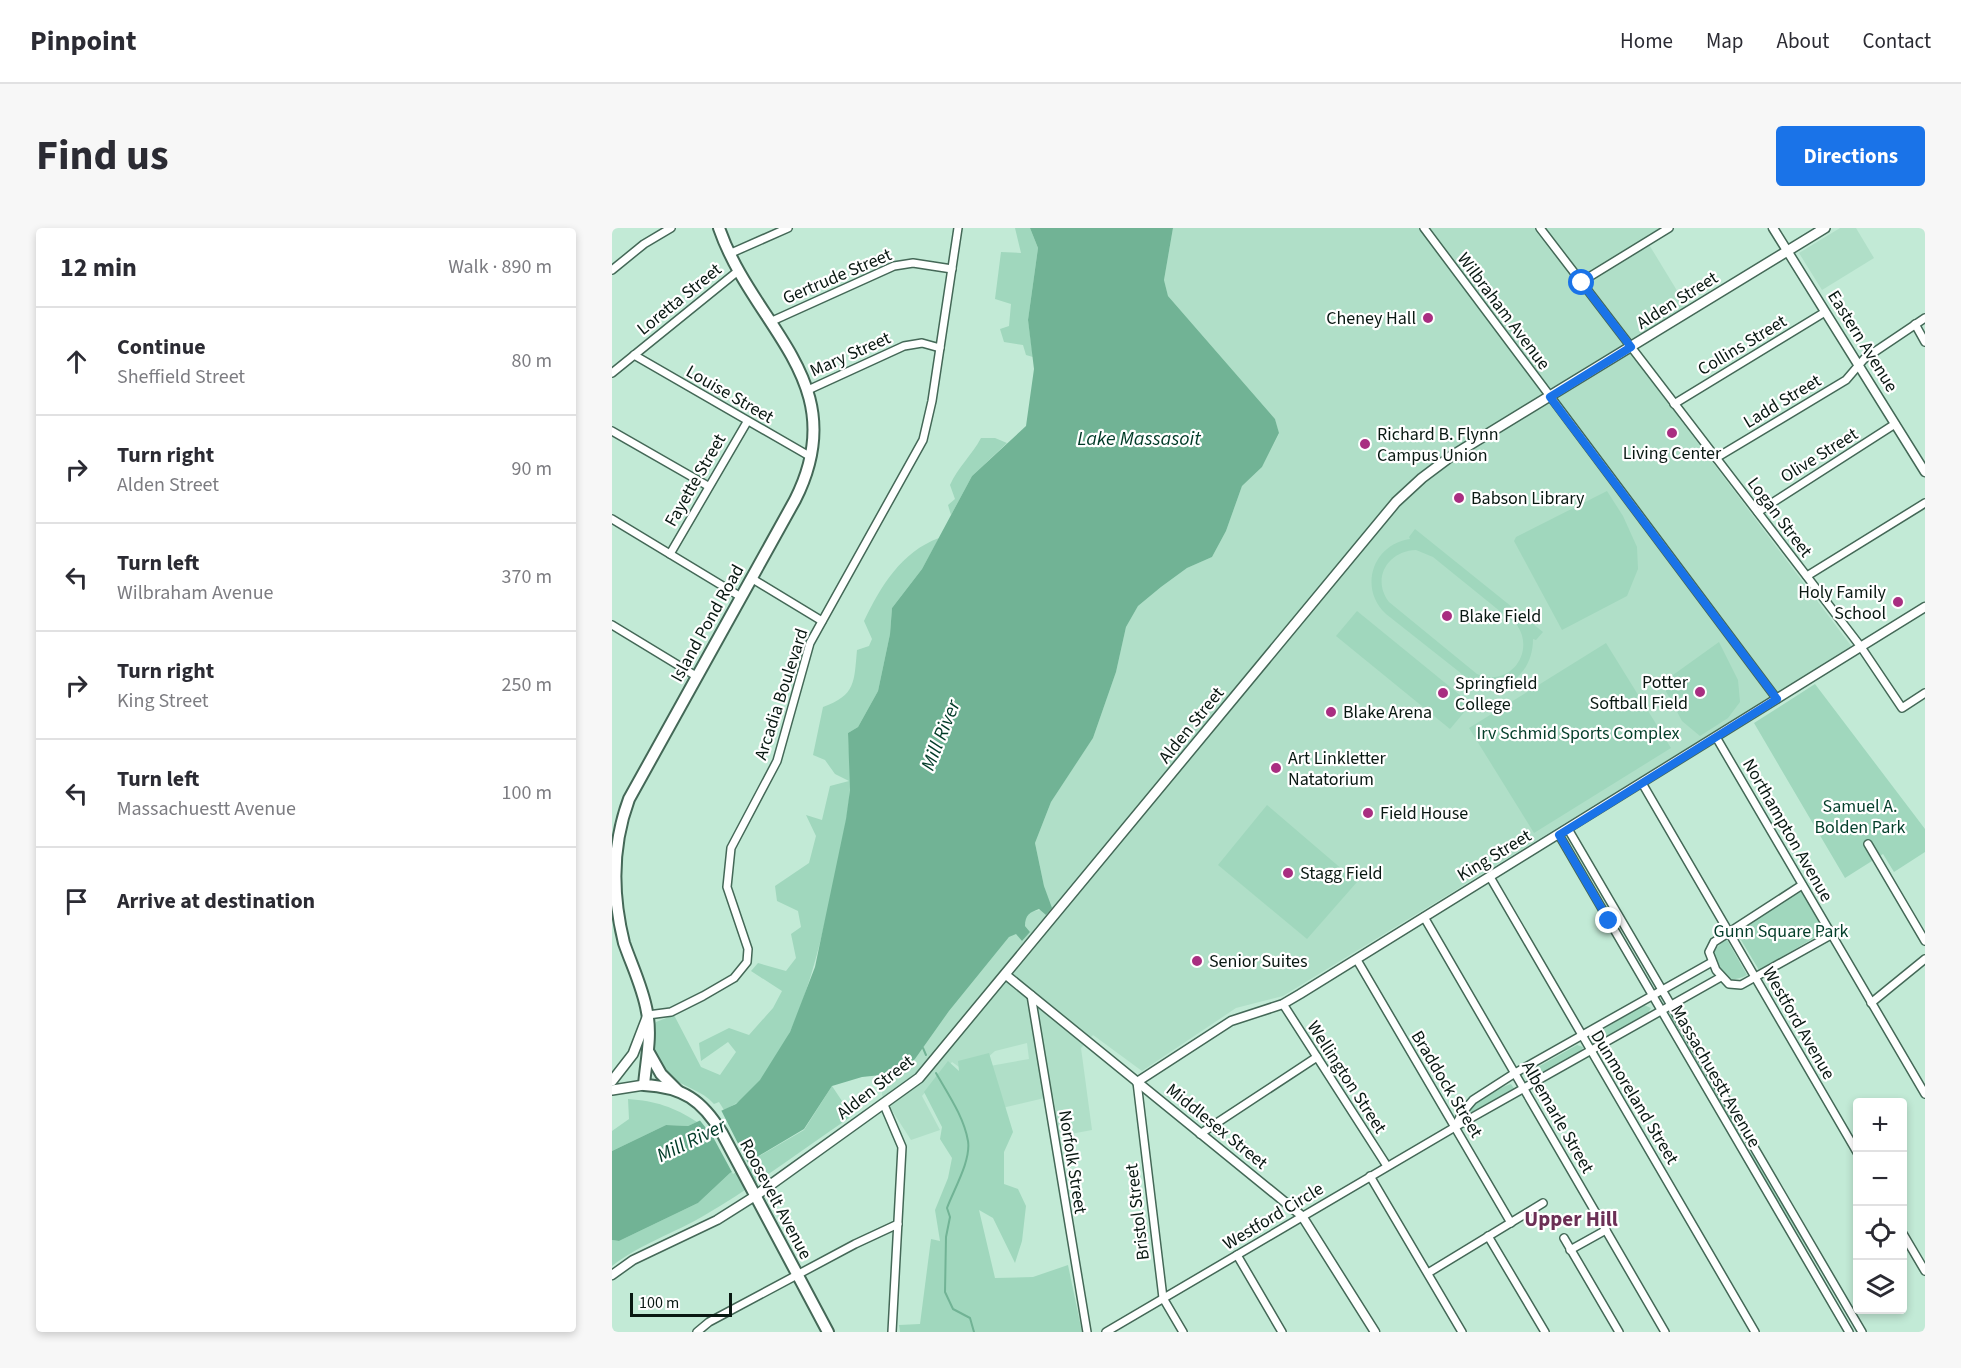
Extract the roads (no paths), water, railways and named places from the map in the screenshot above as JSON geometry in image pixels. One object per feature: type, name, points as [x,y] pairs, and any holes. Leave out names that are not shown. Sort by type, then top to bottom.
[{"type":"main road","name":"Island Pond Road","points":[[644,1085],[648,1051],[648,1015],[616,930],[614,872],[622,820],[638,781],[804,482],[811,457],[814,424],[808,390],[794,356],[738,271],[719,228]]},
{"type":"main road","name":"Alden Street","points":[[755,1196],[920,1078],[1396,502],[1440,464],[1825,228]]},
{"type":"main road","points":[[612,1081],[633,1054],[648,1015]]},
{"type":"main road","points":[[648,1051],[661,1074],[679,1092]]},
{"type":"main road","name":"Roosevelt Avenue","points":[[612,1090],[644,1085],[679,1092],[706,1109],[828,1332]]},
{"type":"street","points":[[612,270],[661,230],[671,228]]},
{"type":"street","points":[[729,254],[788,228]]},
{"type":"street","name":"Arcadia Boulevard","points":[[648,1015],[674,1011],[716,989],[738,974],[747,962],[748,949],[727,887],[728,858],[737,832],[777,761],[807,652],[822,621],[921,445],[932,401],[958,228]]},
{"type":"street","name":"Wilbraham Avenue","points":[[1424,228],[1777,699]]},
{"type":"street","name":"Logan Street","points":[[1540,228],[1861,647],[1902,708],[1925,693]]},
{"type":"street","points":[[1581,282],[1669,228]]},
{"type":"street","name":"Eastern Avenue","points":[[1773,228],[1925,472]]},
{"type":"street","name":"Gertrude Street","points":[[770,322],[894,266],[913,263],[952,269]]},
{"type":"street","name":"Loretta Street","points":[[612,373],[738,271]]},
{"type":"street","name":"Collins Street","points":[[1674,404],[1825,312]]},
{"type":"street","name":"Ladd Street","points":[[1716,458],[1846,380],[1864,359],[1925,318]]},
{"type":"street","points":[[1915,324],[1925,342]]},
{"type":"street","name":"Mary Street","points":[[808,390],[904,346],[922,343],[940,348]]},
{"type":"street","name":"Louise Street","points":[[634,355],[811,457]]},
{"type":"street","name":"Fayette Street","points":[[670,554],[747,422]]},
{"type":"street","name":"Olive Street","points":[[1758,512],[1895,424]]},
{"type":"street","points":[[612,431],[708,486]]},
{"type":"street","points":[[1807,576],[1925,503]]},
{"type":"street","points":[[612,519],[741,597]]},
{"type":"street","points":[[751,578],[822,621]]},
{"type":"street","name":"King Street","points":[[1137,1082],[1231,1021],[1283,1004],[1357,960],[1925,607]]},
{"type":"street","points":[[612,625],[696,676]]},
{"type":"street","name":"Northampton Avenue","points":[[1716,737],[1925,1094]]},
{"type":"street","name":"Westford Avenue","points":[[1642,783],[1856,1152]]},
{"type":"street","points":[[1568,829],[1862,1332]]},
{"type":"street","name":"Massachuestt Avenue","points":[[1559,835],[1849,1332]]},
{"type":"street","points":[[1868,844],[1925,941]]},
{"type":"street","name":"Dunmoreland Street","points":[[1490,877],[1755,1332]]},
{"type":"street","points":[[1802,885],[1728,931],[1710,947],[1712,962],[1721,977],[1735,986],[1755,978],[1831,935]]},
{"type":"street","points":[[1609,921],[1618,915]]},
{"type":"street","name":"Albemarle Street","points":[[1424,917],[1665,1332]]},
{"type":"street","points":[[1871,1003],[1925,959]]},
{"type":"street","name":"Braddock Street","points":[[1357,960],[1511,1222]]},
{"type":"street","name":"Westford Circle","points":[[1455,1127],[1473,1100],[1515,1073],[1651,994],[1712,962]]},
{"type":"street","name":"Middlesex Street","points":[[1006,975],[1302,1216],[1375,1332]]},
{"type":"street","name":"Westford Circle","points":[[1106,1332],[1387,1166],[1721,977]]},
{"type":"street","name":"Norfolk Street","points":[[1031,995],[1087,1332]]},
{"type":"street","name":"Wellington Street","points":[[1283,1004],[1387,1166]]},
{"type":"street","points":[[1200,1134],[1317,1057]]},
{"type":"street","name":"Bristol Street","points":[[1137,1082],[1163,1298],[1183,1332]]},
{"type":"street","points":[[884,1105],[902,1146],[892,1332]]},
{"type":"street","points":[[1740,1146],[1750,1140]]},
{"type":"street","points":[[1370,1176],[1462,1332]]},
{"type":"street","name":"Alden Street","points":[[612,1275],[628,1262],[721,1218],[755,1196]]},
{"type":"street","points":[[1428,1273],[1543,1203]]},
{"type":"street","points":[[697,1332],[709,1322],[797,1274],[898,1224]]},
{"type":"street","points":[[1570,1250],[1606,1230]]},
{"type":"street","points":[[1488,1236],[1545,1332]]},
{"type":"street","points":[[1564,1238],[1619,1332]]},
{"type":"street","points":[[1907,1240],[1925,1271]]},
{"type":"street","points":[[1237,1255],[1282,1332]]},
{"type":"street","points":[[1815,1275],[1825,1269]]},
{"type":"water","name":"Lake Massasoit","points":[[1030,228],[1173,228],[1164,280],[1168,296],[1275,419],[1279,433],[1262,467],[1242,486],[1226,531],[1212,557],[1187,568],[1161,587],[1138,606],[1126,627],[1116,672],[1093,738],[1051,802],[1035,843],[1044,886],[1052,908],[1046,915],[1039,909],[1029,914],[1025,926],[1030,932],[1022,941],[1016,934],[1009,937],[949,1011],[915,1059],[900,1073],[862,1077],[832,1086],[804,1129],[730,1173],[698,1203],[619,1241],[612,1240],[612,1151],[666,1125],[688,1126],[736,1104],[760,1080],[790,1032],[815,967],[846,819],[850,790],[848,733],[858,727],[878,691],[890,634],[892,608],[922,569],[972,476],[1026,426],[1034,369],[1028,320],[1038,248]]},
{"type":"waterway","points":[[923,1048],[926,1055]]},
{"type":"waterway","points":[[936,1073],[959,1114],[968,1141],[965,1166],[947,1208],[950,1217],[946,1237],[945,1292],[953,1309],[970,1318],[974,1332]]},
{"type":"place","name":"Cheney Hall","points":[[1428,318]]},
{"type":"place","name":"Living Center","points":[[1672,433]]},
{"type":"place","name":"Richard B. Flynn Campus Union","points":[[1365,444]]},
{"type":"place","name":"Babson Library","points":[[1459,498]]},
{"type":"place","name":"Holy Family School","points":[[1898,602]]},
{"type":"place","name":"Blake Field","points":[[1447,616]]},
{"type":"place","name":"Potter Softball Field","points":[[1700,692]]},
{"type":"place","name":"Springfield College","points":[[1443,693]]},
{"type":"place","name":"Blake Arena","points":[[1331,712]]},
{"type":"place","name":"Art Linkletter Natatorium","points":[[1276,768]]},
{"type":"place","name":"Field House","points":[[1368,813]]},
{"type":"place","name":"Stagg Field","points":[[1288,873]]},
{"type":"place","name":"Senior Suites","points":[[1197,961]]},
{"type":"district","name":"Upper Hill","points":[[1571,1219]]},
{"type":"park label","name":"Irv Schmid Sports Complex","points":[[1578,733]]},
{"type":"park label","name":"Samuel A. Bolden Park","points":[[1860,816]]},
{"type":"park label","name":"Gunn Square Park","points":[[1781,931]]},
{"type":"water label","name":"Mill River","points":[[940,735]]},
{"type":"water label","name":"Mill River","points":[[691,1140]]}]
